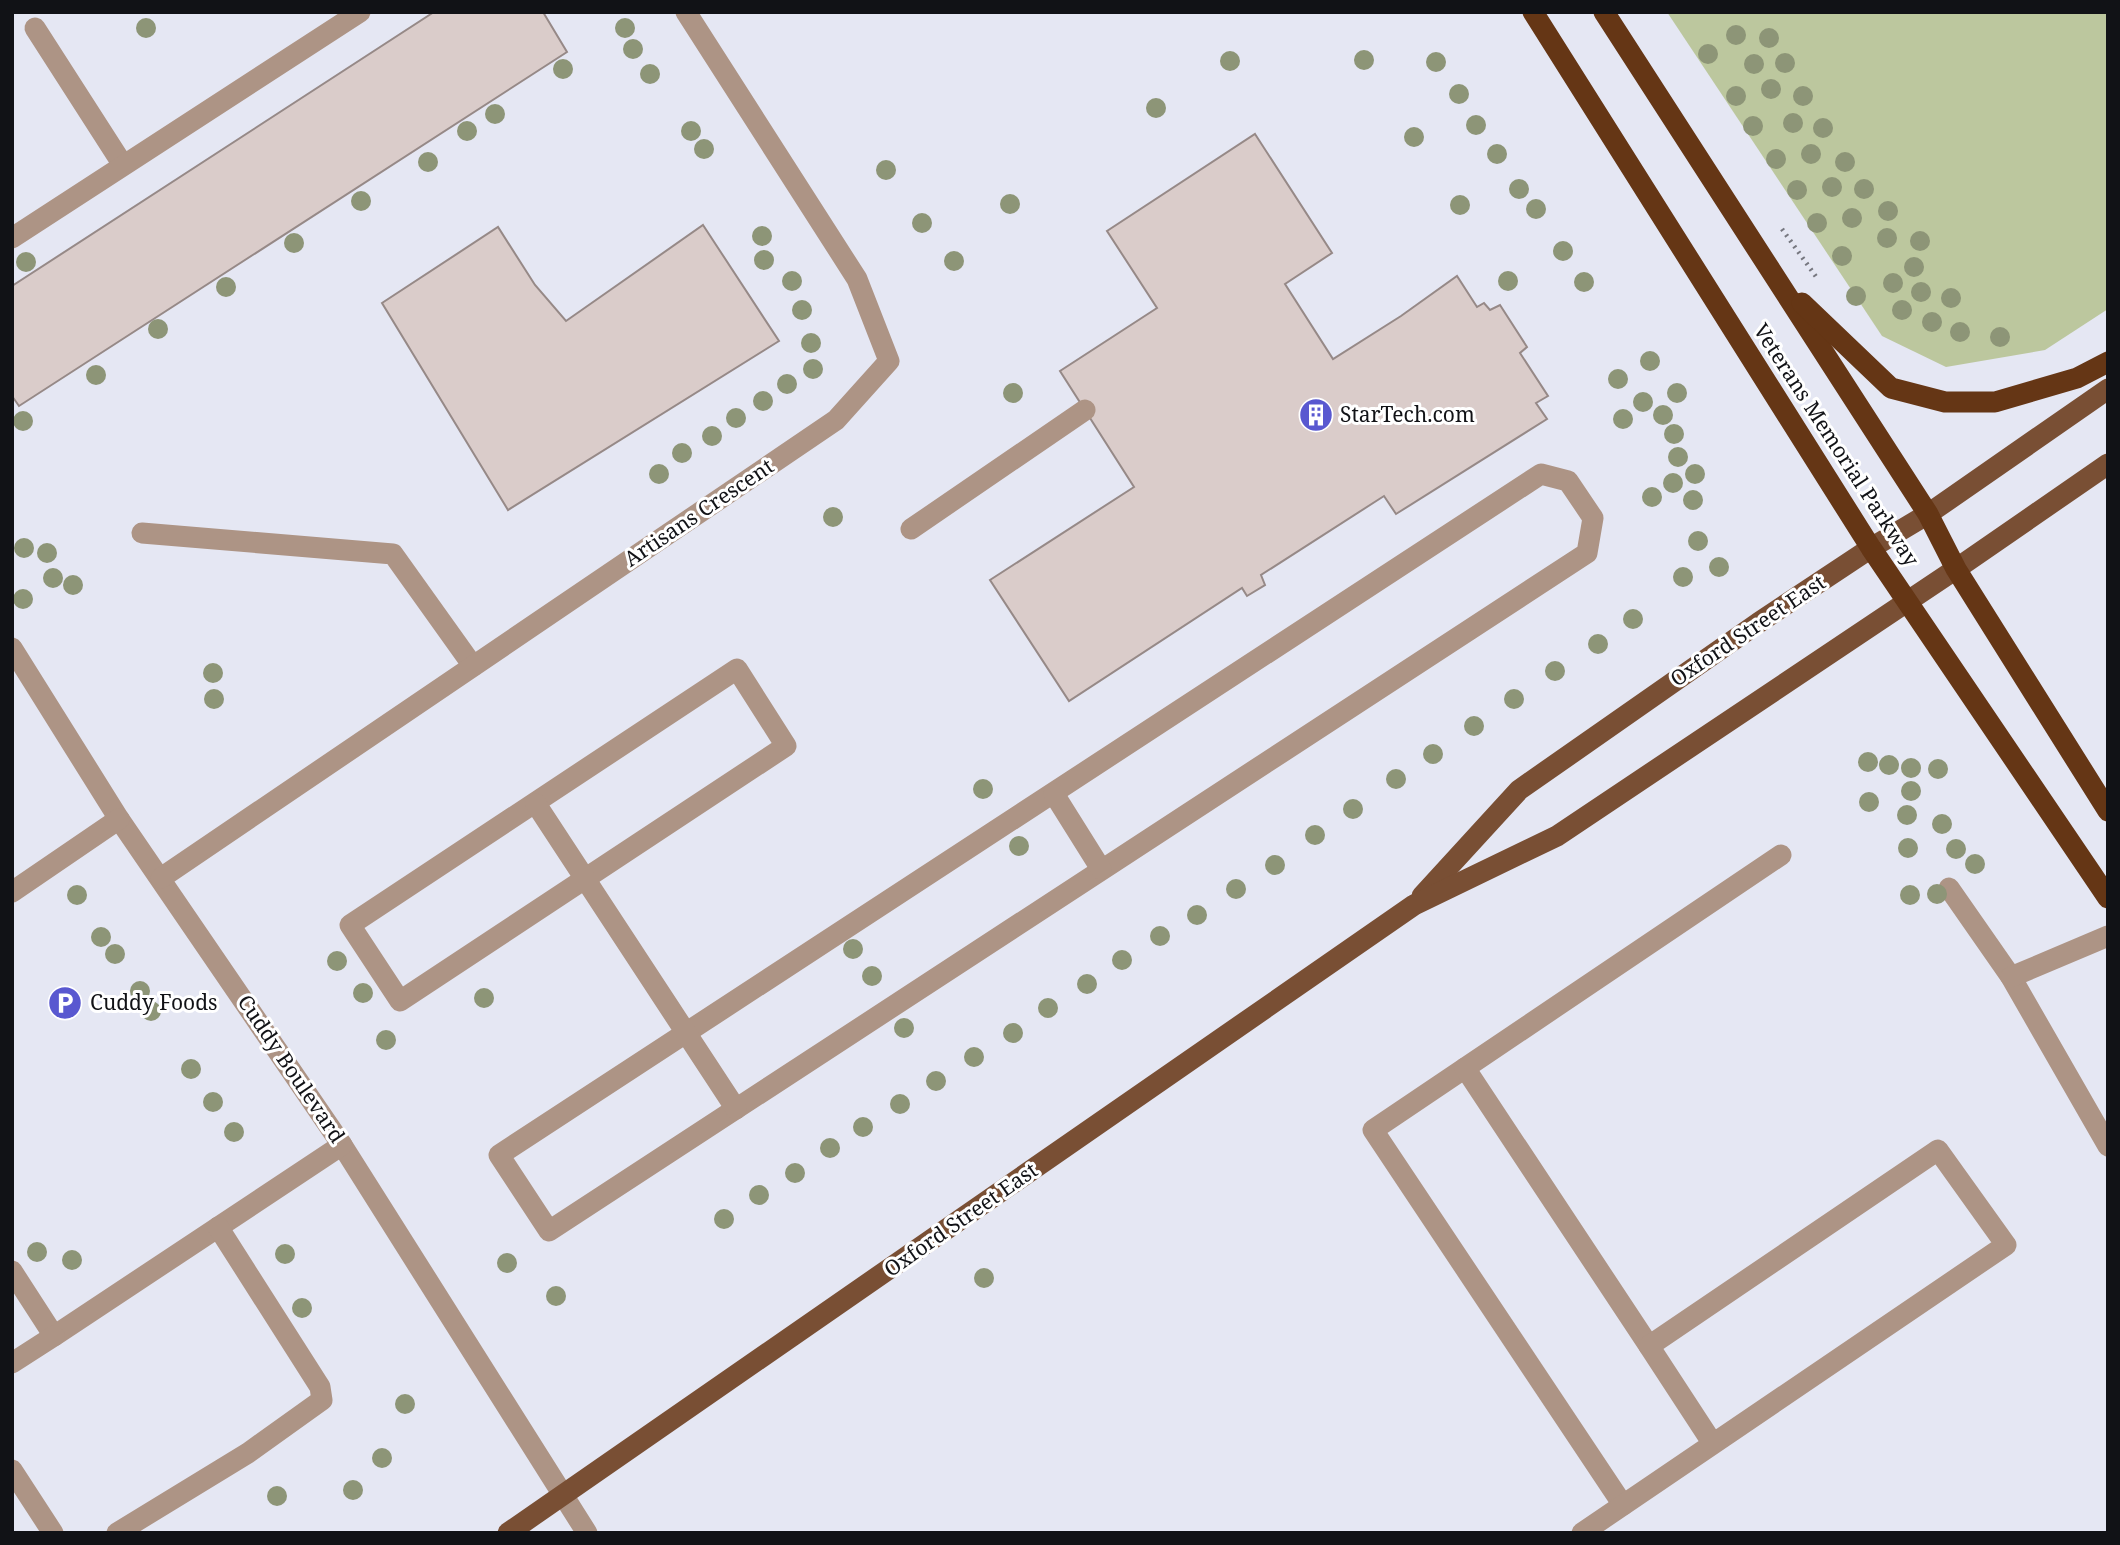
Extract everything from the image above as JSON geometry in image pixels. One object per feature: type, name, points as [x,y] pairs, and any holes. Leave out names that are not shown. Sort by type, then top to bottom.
[{"type":"highway","name":"Veterans Memorial Parkway","points":[[1533,12],[1871,548],[2108,898]]},
{"type":"highway","name":"Veterans Memorial Parkway","points":[[1604,12],[1928,514],[1956,569],[2108,811]]},
{"type":"highway","points":[[1775,277],[1891,388],[1905,392],[1945,402],[1995,402],[2077,378],[2108,362]]},
{"type":"main road","name":"Oxford Street East","points":[[1414,905],[1519,790],[1758,623],[1871,548],[1928,514],[2108,389]]},
{"type":"main road","name":"Oxford Street East","points":[[508,1533],[1414,905],[1557,836],[2108,464]]},
{"type":"street","points":[[12,238],[360,12]]},
{"type":"street","name":"Artisans Crescent","points":[[161,878],[836,420],[889,361],[857,279],[686,12]]},
{"type":"street","points":[[35,28],[123,165]]},
{"type":"street","points":[[911,529],[1085,410]]},
{"type":"street","points":[[1541,474],[1568,481],[1593,518],[1587,552],[1101,869],[549,1231],[499,1155],[1541,474]]},
{"type":"street","points":[[142,533],[393,554],[473,666]]},
{"type":"street","name":"Cuddy Boulevard","points":[[12,648],[119,820],[342,1144],[587,1533]]},
{"type":"street","points":[[737,669],[786,746],[584,879],[400,1001],[350,925],[737,669]]},
{"type":"street","points":[[1054,794],[1101,869]]},
{"type":"street","points":[[536,804],[736,1109]]},
{"type":"street","points":[[12,892],[119,820]]},
{"type":"street","points":[[1623,1505],[1373,1130],[1781,855]]},
{"type":"street","points":[[1949,888],[2011,977],[2108,1146]]},
{"type":"street","points":[[2011,977],[2108,936]]},
{"type":"street","points":[[1465,1068],[1713,1444]]},
{"type":"street","points":[[12,1363],[342,1144]]},
{"type":"street","points":[[1582,1533],[2006,1245],[1938,1150],[1649,1346]]},
{"type":"street","points":[[117,1533],[248,1453],[322,1400],[320,1387],[218,1227]]},
{"type":"street","points":[[12,1271],[54,1336]]},
{"type":"street","points":[[12,1470],[53,1533]]},
{"type":"path","points":[[1782,228],[1821,284]]},
{"type":"green space","points":[[1667,12],[2108,12],[2108,309],[2045,350],[1946,367],[1882,336]]},
{"type":"building","points":[[434,12],[543,12],[567,52],[19,406],[12,396],[12,286]]},
{"type":"building","name":"StarTech.com","points":[[1255,134],[1332,253],[1285,284],[1333,359],[1457,276],[1477,307],[1484,303],[1490,310],[1500,305],[1527,347],[1520,353],[1548,396],[1536,403],[1547,419],[1396,514],[1384,496],[1261,575],[1265,585],[1247,596],[1242,588],[1069,701],[990,580],[1134,487],[1060,371],[1157,308],[1107,231]]},
{"type":"building","points":[[703,225],[779,341],[508,510],[382,303],[498,227],[535,285],[566,321]]},
{"type":"place","name":"StarTech.com","points":[[1316,415]]},
{"type":"place","name":"Cuddy Foods","points":[[65,1003]]}]
